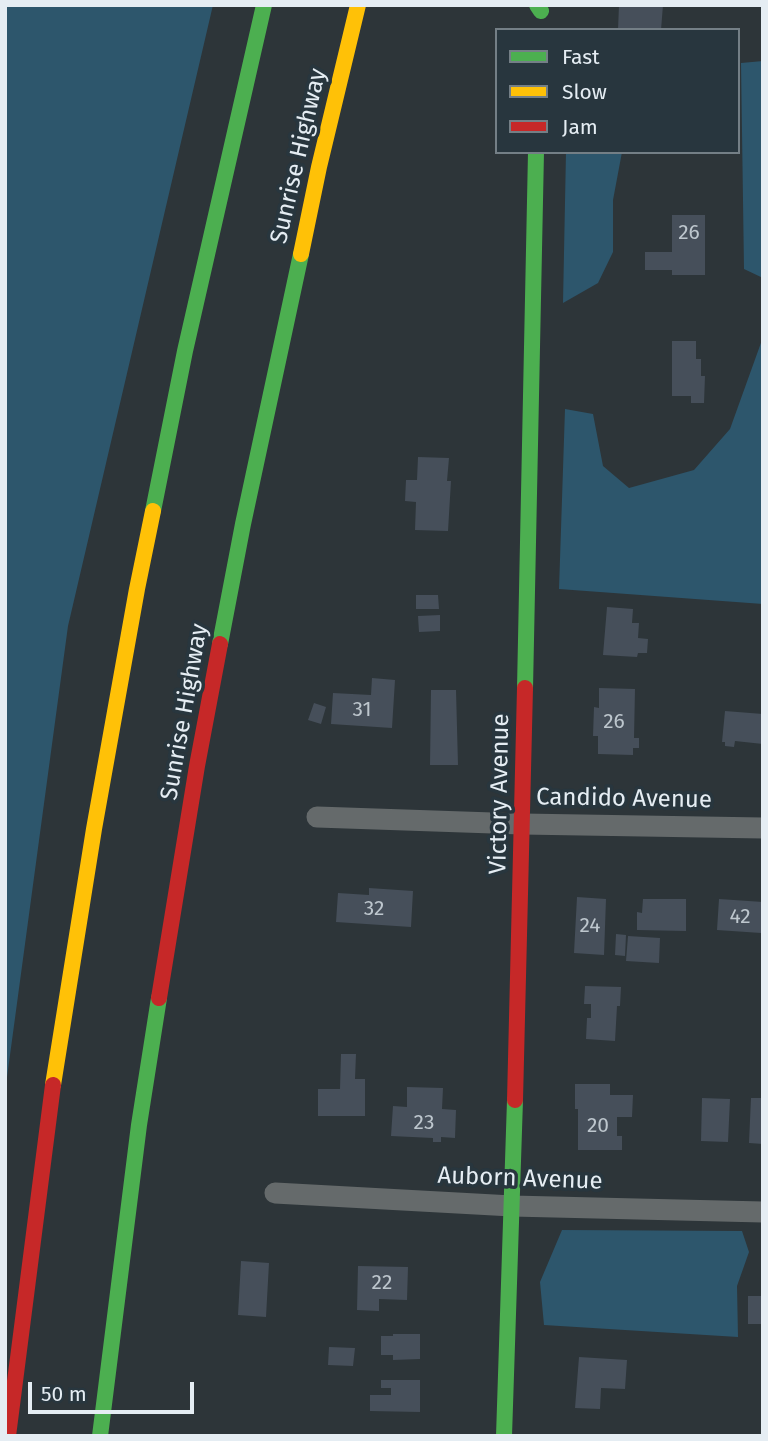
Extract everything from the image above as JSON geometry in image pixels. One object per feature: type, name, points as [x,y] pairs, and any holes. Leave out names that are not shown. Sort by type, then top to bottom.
[{"type":"main road","points":[[8,1436],[48,1121],[75,947],[135,602],[184,351],[264,5]]},
{"type":"main road","name":"Sunrise Highway","points":[[100,1436],[141,1112],[197,766],[246,511],[319,167],[358,5]]},
{"type":"main road","points":[[540,7],[540,28]]},
{"type":"main road","name":"Victory Avenue","points":[[504,1436],[522,824],[536,154]]},
{"type":"main road","points":[[5,1374],[23,1306]]},
{"type":"street","name":"Candido Avenue","points":[[317,817],[763,828]]},
{"type":"street","name":"Auborn Avenue","points":[[275,1193],[512,1206],[763,1212]]},
{"type":"shaded area","points":[[5,5],[213,5],[68,626],[5,1092]]},
{"type":"shaded area","points":[[763,61],[763,278],[744,269],[741,63]]},
{"type":"shaded area","points":[[566,154],[622,154],[613,200],[613,252],[598,283],[563,303]]},
{"type":"shaded area","points":[[762,340],[763,604],[559,589],[565,409],[593,414],[603,466],[629,488],[694,470],[730,429]]},
{"type":"shaded area","points":[[562,1230],[742,1231],[749,1252],[737,1286],[738,1337],[544,1325],[540,1282]]},
{"type":"building","points":[[619,5],[663,5],[661,28],[618,28]]},
{"type":"building","points":[[672,215],[705,215],[705,275],[672,275],[672,270],[645,270],[645,252],[672,252]]},
{"type":"building","points":[[672,341],[696,341],[696,359],[701,359],[701,376],[705,376],[704,403],[691,403],[691,396],[672,396]]},
{"type":"building","points":[[418,457],[449,458],[447,481],[451,481],[448,531],[415,530],[416,502],[405,501],[406,480],[417,480]]},
{"type":"building","points":[[416,595],[438,595],[439,609],[416,609]]},
{"type":"building","points":[[607,607],[633,609],[632,623],[639,623],[638,638],[648,639],[647,653],[638,653],[637,657],[603,655]]},
{"type":"building","points":[[440,615],[440,631],[419,632],[418,616]]},
{"type":"building","points":[[372,678],[395,680],[392,728],[331,724],[333,693],[371,695]]},
{"type":"building","points":[[599,688],[635,689],[634,738],[639,738],[639,748],[633,748],[633,755],[598,754],[598,736],[593,736],[594,707],[599,708]]},
{"type":"building","points":[[431,690],[456,690],[458,765],[430,765]]},
{"type":"building","points":[[314,703],[326,707],[321,724],[308,720]]},
{"type":"building","points":[[725,711],[763,714],[763,744],[735,741],[734,747],[725,746],[725,742],[722,742]]},
{"type":"building","points":[[369,888],[413,891],[411,927],[336,922],[338,893],[369,895]]},
{"type":"building","points":[[577,897],[606,899],[604,955],[574,953]]},
{"type":"building","points":[[643,899],[686,899],[686,931],[637,930],[637,912],[642,913]]},
{"type":"building","points":[[719,899],[763,902],[761,933],[717,930]]},
{"type":"building","points":[[616,934],[626,935],[625,956],[615,955]]},
{"type":"building","points":[[628,936],[660,938],[659,963],[626,961]]},
{"type":"building","points":[[585,986],[621,987],[615,1041],[586,1039],[591,1004],[584,1004]]},
{"type":"building","points":[[341,1054],[356,1054],[355,1079],[365,1079],[365,1116],[318,1116],[318,1089],[340,1089]]},
{"type":"building","points":[[575,1084],[610,1084],[610,1095],[633,1095],[632,1117],[617,1117],[617,1136],[622,1136],[622,1150],[578,1150]]},
{"type":"building","points":[[407,1087],[443,1088],[442,1109],[456,1110],[455,1138],[441,1137],[441,1142],[433,1142],[433,1138],[391,1136],[393,1106],[407,1107]]},
{"type":"building","points":[[702,1098],[730,1099],[728,1142],[701,1141]]},
{"type":"building","points":[[751,1098],[763,1098],[763,1144],[749,1143]]},
{"type":"building","points":[[241,1261],[269,1263],[266,1317],[238,1315]]},
{"type":"building","points":[[358,1266],[408,1267],[407,1300],[379,1299],[379,1311],[357,1310]]},
{"type":"building","points":[[748,1296],[763,1296],[763,1324],[748,1324]]},
{"type":"building","points":[[420,1334],[420,1359],[393,1360],[393,1355],[381,1355],[381,1336]]},
{"type":"building","points":[[329,1347],[355,1348],[353,1366],[328,1365]]},
{"type":"building","points":[[579,1357],[627,1360],[625,1389],[601,1388],[600,1409],[575,1408]]},
{"type":"building","points":[[381,1380],[420,1380],[420,1412],[370,1411],[370,1395],[391,1395],[391,1388],[381,1388]]},
{"type":"traffic: fast","points":[[153,511],[185,351],[264,5]]},
{"type":"traffic: fast","points":[[537,5],[541,11]]},
{"type":"traffic: fast","points":[[525,688],[536,154]]},
{"type":"traffic: fast","points":[[220,644],[301,254]]},
{"type":"traffic: fast","points":[[100,1436],[139,1125],[159,998]]},
{"type":"traffic: fast","points":[[504,1436],[515,1100]]},
{"type":"traffic: slow","points":[[301,254],[358,5]]},
{"type":"traffic: slow","points":[[53,1085],[94,829],[153,511]]},
{"type":"traffic: jam","points":[[159,998],[220,644]]},
{"type":"traffic: jam","points":[[515,1100],[525,688]]},
{"type":"traffic: jam","points":[[8,1436],[53,1085]]}]
